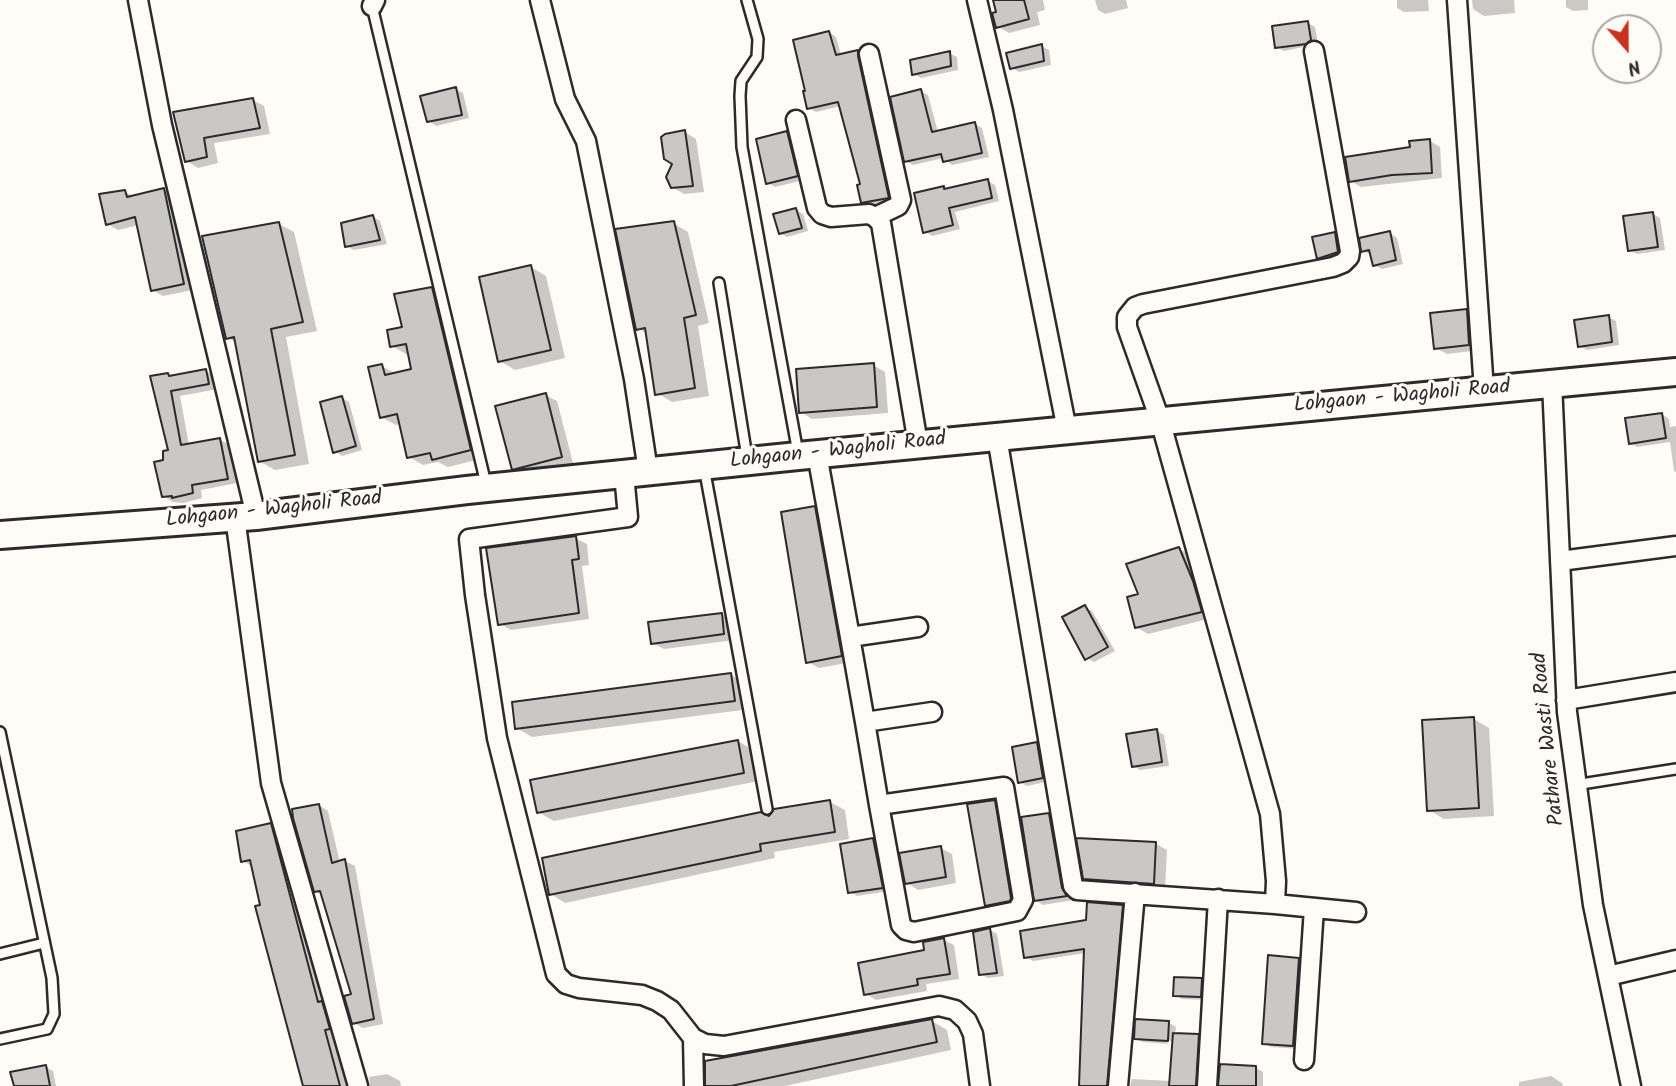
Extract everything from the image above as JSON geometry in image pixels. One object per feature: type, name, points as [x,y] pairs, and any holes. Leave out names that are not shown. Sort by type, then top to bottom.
[{"type":"main road","name":"Lohgaon - Wagholi Road","points":[[0,536],[245,517],[636,472],[1676,372]]},
{"type":"street","points":[[138,0],[245,517],[271,783],[358,1086]]},
{"type":"street","points":[[540,0],[565,99],[586,141],[634,379],[636,472],[628,517],[469,539],[497,738],[556,974],[566,984],[579,988],[642,995],[657,1001],[671,1010],[693,1038],[705,1044],[724,1046],[939,1006],[955,1010],[967,1021],[974,1034],[980,1086]]},
{"type":"street","points":[[977,0],[1003,110],[1067,430]]},
{"type":"street","points":[[1457,0],[1484,390]]},
{"type":"street","points":[[1275,904],[1276,881],[1270,814],[1160,420],[1127,327],[1128,317],[1135,307],[1333,267],[1349,257],[1314,51]]},
{"type":"street","points":[[869,54],[901,201],[898,206],[875,217]]},
{"type":"street","points":[[796,120],[817,208],[822,214],[831,217],[869,214],[881,223],[918,444]]},
{"type":"street","name":"Pathare Wasti Road","points":[[1552,383],[1566,700],[1575,785],[1593,905],[1631,1086]]},
{"type":"street","points":[[997,437],[1073,886],[1077,890],[1218,899],[1356,912]]},
{"type":"street","points":[[808,455],[849,637],[864,722],[879,805],[901,925],[914,932],[1017,912],[1023,900],[1004,787],[879,805]]},
{"type":"street","points":[[1560,561],[1676,547]]},
{"type":"street","points":[[849,637],[918,627]]},
{"type":"street","points":[[1566,700],[1676,682]]},
{"type":"street","points":[[864,722],[932,712]]},
{"type":"street","points":[[1118,1086],[1135,893]]},
{"type":"street","points":[[1207,1086],[1218,899]]},
{"type":"street","points":[[1304,1060],[1314,908]]},
{"type":"street","points":[[1608,976],[1676,960]]},
{"type":"street","points":[[693,1038],[694,1086]]},
{"type":"lane","points":[[747,0],[758,39],[757,57],[741,81],[742,147],[808,455]]},
{"type":"lane","points":[[374,3],[487,488]]},
{"type":"lane","points":[[719,283],[747,461]]},
{"type":"lane","points":[[703,466],[767,809]]},
{"type":"lane","points":[[0,732],[52,978],[54,1014],[47,1029],[0,1039]]},
{"type":"lane","points":[[1575,785],[1676,769]]},
{"type":"lane","points":[[0,954],[44,943]]},
{"type":"building","points":[[993,0],[1024,0],[1029,19],[996,28],[992,13],[996,12]]},
{"type":"building","points":[[1308,21],[1311,40],[1306,44],[1275,48],[1272,26]]},
{"type":"building","points":[[829,31],[836,55],[858,50],[889,198],[861,203],[857,185],[860,184],[838,102],[807,109],[793,40]]},
{"type":"building","points":[[1042,44],[1044,61],[1010,69],[1006,53]]},
{"type":"building","points":[[950,51],[951,66],[912,75],[910,60]]},
{"type":"building","points":[[456,87],[462,115],[427,122],[420,96]]},
{"type":"building","points":[[921,89],[932,132],[975,122],[982,153],[943,162],[941,154],[904,162],[890,97]]},
{"type":"building","points":[[253,98],[260,128],[204,138],[207,157],[185,162],[173,112]]},
{"type":"building","points":[[685,130],[693,186],[671,188],[666,177],[672,164],[664,159],[661,137]]},
{"type":"building","points":[[787,131],[798,176],[766,184],[756,139]]},
{"type":"building","points":[[1430,139],[1432,173],[1392,175],[1349,182],[1345,157],[1410,147],[1409,141]]},
{"type":"building","points":[[988,179],[992,198],[949,208],[953,225],[923,233],[914,193]]},
{"type":"building","points":[[164,188],[184,284],[151,291],[135,217],[106,225],[99,194],[125,190],[127,197]]},
{"type":"building","points":[[796,208],[802,228],[779,234],[773,214]]},
{"type":"building","points":[[1653,212],[1658,247],[1628,251],[1623,216]]},
{"type":"building","points":[[373,215],[380,240],[345,247],[341,223]]},
{"type":"building","points":[[674,221],[696,315],[684,318],[695,388],[655,395],[645,328],[636,330],[615,229]]},
{"type":"building","points":[[279,222],[303,322],[271,329],[295,455],[258,462],[234,337],[226,339],[202,236]]},
{"type":"building","points":[[1390,231],[1396,260],[1373,266],[1369,250],[1361,252],[1359,238]]},
{"type":"building","points":[[1335,232],[1338,252],[1317,259],[1312,237]]},
{"type":"building","points":[[531,265],[551,350],[498,362],[479,277]]},
{"type":"building","points":[[432,287],[471,450],[432,460],[430,453],[407,458],[397,414],[380,418],[368,367],[382,364],[385,375],[411,369],[406,344],[390,347],[387,330],[402,327],[394,294]]},
{"type":"building","points":[[1467,309],[1469,345],[1434,349],[1430,313]]},
{"type":"building","points":[[1609,315],[1612,342],[1578,347],[1574,320]]},
{"type":"building","points":[[874,363],[877,407],[799,413],[796,369]]},
{"type":"building","points":[[206,369],[209,384],[171,391],[181,445],[220,438],[228,479],[192,485],[193,493],[172,498],[162,497],[154,462],[163,460],[163,451],[168,450],[150,376],[168,373],[169,376]]},
{"type":"building","points":[[546,393],[562,457],[512,470],[495,406]]},
{"type":"building","points":[[342,396],[356,446],[333,453],[320,402]]},
{"type":"building","points":[[1662,413],[1666,438],[1629,444],[1625,418]]},
{"type":"building","points":[[815,506],[842,656],[806,663],[781,512]]},
{"type":"building","points":[[576,536],[579,559],[572,560],[579,613],[498,625],[486,548]]},
{"type":"building","points":[[1179,547],[1202,612],[1135,628],[1127,597],[1138,594],[1126,564]]},
{"type":"building","points":[[1085,605],[1108,647],[1085,660],[1062,617]]},
{"type":"building","points":[[722,613],[724,634],[651,644],[648,622]]},
{"type":"building","points":[[731,673],[735,701],[515,729],[512,702]]},
{"type":"building","points":[[1474,717],[1479,808],[1427,811],[1422,720]]},
{"type":"building","points":[[1157,729],[1162,762],[1132,767],[1126,734]]},
{"type":"building","points":[[738,740],[744,773],[537,813],[530,780]]},
{"type":"building","points":[[1037,742],[1043,778],[1018,783],[1012,747]]},
{"type":"building","points":[[830,800],[835,832],[760,844],[761,851],[549,895],[542,858],[761,812],[769,816],[774,809]]},
{"type":"building","points":[[995,800],[1011,898],[1010,901],[985,906],[967,804]]},
{"type":"building","points":[[319,804],[332,863],[345,859],[374,1019],[352,1024],[344,996],[351,994],[320,891],[314,892],[293,818],[292,809]]},
{"type":"building","points":[[1049,813],[1062,888],[1067,896],[1034,901],[1021,817]]},
{"type":"building","points":[[271,823],[318,1002],[322,1001],[330,1029],[325,1030],[340,1086],[303,1086],[255,906],[260,905],[250,860],[241,862],[236,831]]},
{"type":"building","points":[[873,838],[883,888],[848,893],[840,844]]},
{"type":"building","points":[[1076,838],[1156,842],[1154,884],[1083,879]]},
{"type":"building","points":[[941,846],[946,877],[905,884],[899,853]]},
{"type":"building","points":[[1087,902],[1123,905],[1107,1086],[1079,1086],[1084,949],[1024,958],[1020,931],[1086,920]]},
{"type":"building","points":[[990,928],[997,973],[979,975],[973,932]]},
{"type":"building","points":[[944,938],[950,974],[917,979],[918,985],[864,995],[858,963],[924,950],[923,942]]},
{"type":"building","points":[[1268,955],[1299,958],[1293,1046],[1262,1044]]},
{"type":"building","points":[[1174,977],[1202,978],[1201,997],[1173,996]]},
{"type":"building","points":[[932,1019],[937,1042],[731,1086],[705,1086],[705,1061]]},
{"type":"building","points":[[1135,1019],[1169,1021],[1168,1041],[1134,1039]]},
{"type":"building","points":[[1173,1033],[1199,1034],[1196,1086],[1169,1086]]},
{"type":"building","points":[[1220,1064],[1256,1066],[1256,1086],[1218,1086]]},
{"type":"building","points":[[46,1065],[50,1086],[14,1086],[10,1072]]}]
